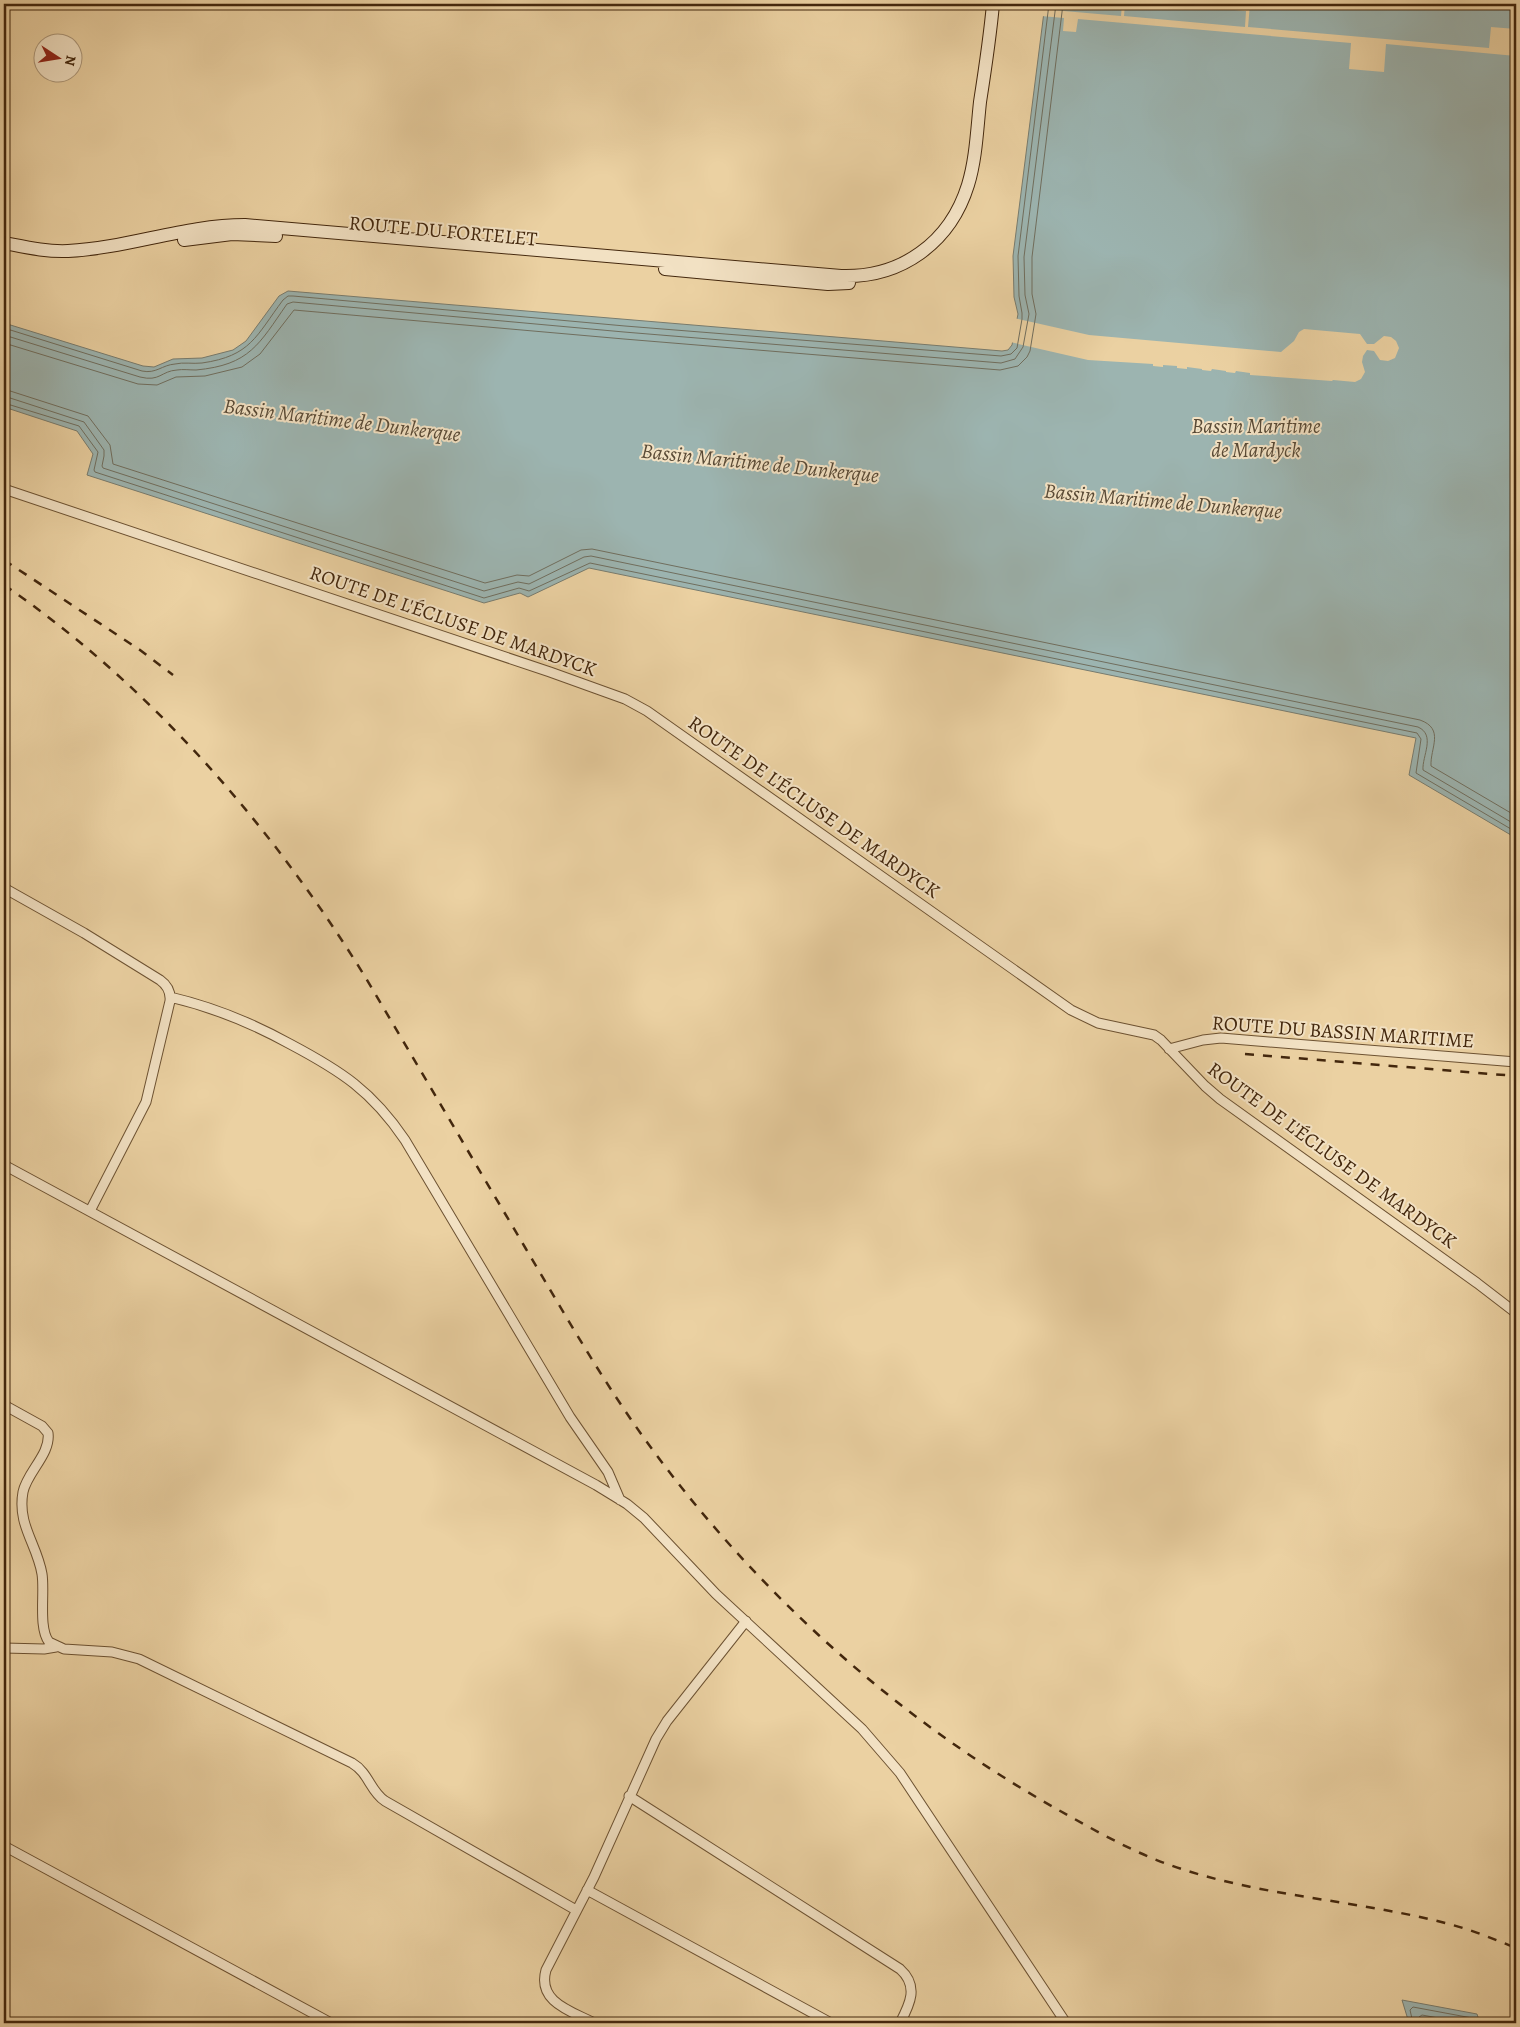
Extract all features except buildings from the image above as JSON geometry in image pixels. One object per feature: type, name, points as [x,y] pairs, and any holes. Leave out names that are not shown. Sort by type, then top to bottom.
[{"type":"main road","name":"ROUTE DU FORTELET","points":[[4,244],[44,256],[77,258],[217,235],[245,234],[828,284],[854,282],[902,265],[926,249],[946,228],[960,204],[972,168],[993,7]]},
{"type":"street","name":"ROUTE DE L'ÉCLUSE DE MARDYCK","points":[[4,489],[550,672],[632,703],[679,732],[1071,1010],[1098,1023],[1154,1035],[1220,1099],[1472,1279],[1516,1313]]},
{"type":"street","points":[[4,888],[84,933],[160,980],[167,986],[170,997],[146,1102],[90,1211]]},
{"type":"street","points":[[170,997],[201,1004],[258,1026],[336,1069],[359,1086],[378,1105],[405,1140],[565,1409],[608,1472],[620,1500]]},
{"type":"street","name":"ROUTE DU BASSIN MARITIME","points":[[1169,1049],[1203,1040],[1221,1038],[1516,1062]]},
{"type":"street","points":[[4,1165],[620,1500],[644,1518],[704,1582],[862,1729],[889,1758],[1066,2023]]},
{"type":"street","points":[[4,1405],[42,1426],[48,1433],[46,1447],[25,1484],[22,1506],[26,1532],[42,1572],[45,1636],[56,1647]]},
{"type":"street","points":[[594,2023],[553,2000],[547,1993],[544,1985],[544,1974],[587,1890],[653,1745],[667,1721],[746,1621]]},
{"type":"street","points":[[4,1648],[44,1649],[56,1647],[69,1650],[112,1652],[139,1659],[352,1763],[363,1771],[378,1796],[385,1802],[576,1910]]},
{"type":"street","points":[[629,1796],[900,1968],[907,1976],[912,1988],[910,2004],[900,2023]]},
{"type":"street","points":[[4,1846],[331,2023]]},
{"type":"street","points":[[587,1890],[831,2023]]},
{"type":"water","name":"Bassin Maritime de Mardyck","points":[[1045,4],[1516,4],[1516,838],[1409,775],[1416,738],[589,568],[528,597],[520,593],[484,603],[87,475],[93,454],[77,431],[4,407],[4,323],[143,366],[154,367],[173,359],[202,358],[233,350],[246,341],[279,296],[288,291],[1008,350],[1012,345],[1018,314],[1014,297],[1013,256]]},
{"type":"water","points":[[1402,2000],[1477,2014],[1480,2023],[1409,2023]]},
{"type":"pier","points":[[1122,4],[1125,4],[1124,16],[1245,27],[1246,11],[1210,8],[1210,4],[1250,4],[1248,27],[1489,48],[1491,27],[1516,29],[1516,56],[1386,44],[1384,72],[1349,69],[1351,43],[1078,19],[1076,32],[1063,31],[1064,18],[1041,16],[1041,9],[1121,16]]},
{"type":"pier","points":[[1014,318],[1089,335],[1281,352],[1304,329],[1360,334],[1367,344],[1374,344],[1384,336],[1391,337],[1396,341],[1399,348],[1395,358],[1388,361],[1380,360],[1374,351],[1367,350],[1362,362],[1365,372],[1361,379],[1355,382],[1250,375],[1250,373],[1236,371],[1235,373],[1212,369],[1211,371],[1187,367],[1187,369],[1177,368],[1177,366],[1163,365],[1163,367],[1153,366],[1153,364],[1088,360],[1010,342]]},
{"type":"railway","points":[[4,560],[140,650],[173,675]]},
{"type":"railway","points":[[4,585],[58,624],[109,667],[158,713],[204,761],[248,812],[328,919],[364,975],[598,1369],[644,1438],[686,1493],[731,1546],[779,1597],[830,1645],[938,1733],[996,1772],[1079,1822],[1141,1854],[1190,1872],[1226,1882],[1375,1908],[1449,1924],[1516,1948]]},
{"type":"railway","points":[[1245,1054],[1516,1076]]},
{"type":"water label","name":"Bassin Maritime de Dunkerque","points":[[342,420]]},
{"type":"water label","name":"Bassin Maritime de Dunkerque","points":[[760,463]]},
{"type":"water label","name":"Bassin Maritime de Dunkerque","points":[[1163,501]]}]
